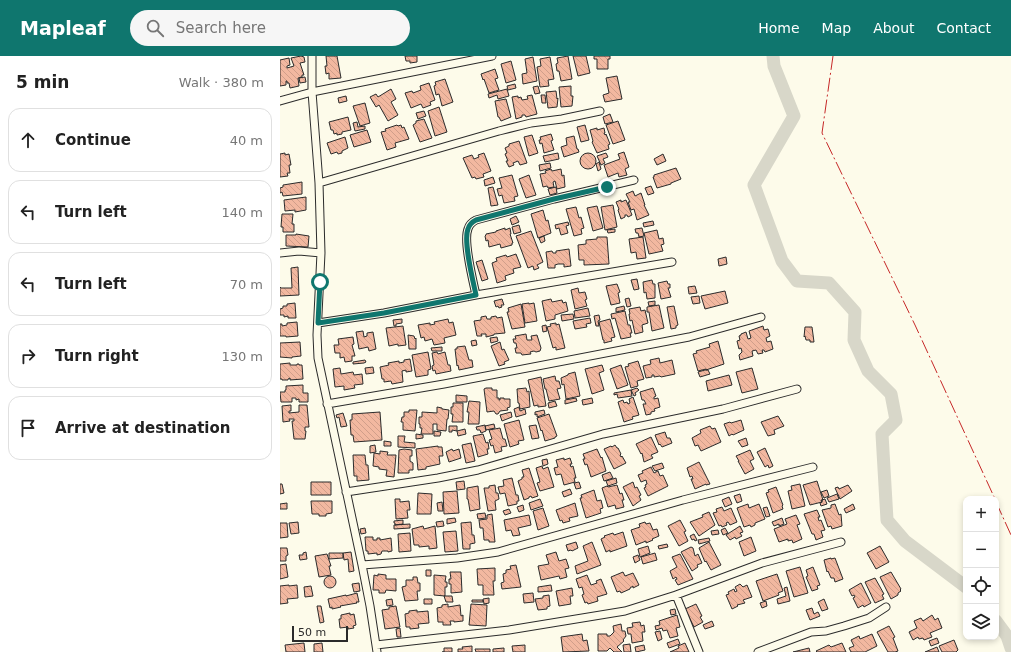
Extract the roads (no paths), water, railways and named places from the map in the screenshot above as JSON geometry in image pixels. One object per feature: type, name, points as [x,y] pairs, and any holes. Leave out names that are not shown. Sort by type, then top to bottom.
[{"type":"street","points":[[312,56],[312,92],[319,183],[321,253],[318,358],[362,566],[376,648],[509,630],[602,616],[625,611],[676,596],[762,563],[812,551],[841,542]]},
{"type":"street","points":[[280,101],[312,92],[492,56]]},
{"type":"street","points":[[319,183],[476,137],[531,123],[562,119],[600,111]]},
{"type":"street","points":[[476,295],[467,240],[467,230],[472,222],[554,199],[634,180]]},
{"type":"street","points":[[280,253],[299,251],[321,253]]},
{"type":"street","points":[[318,323],[384,313],[476,295],[672,262]]},
{"type":"street","points":[[327,404],[444,384],[689,336],[761,317]]},
{"type":"street","points":[[346,492],[438,478],[478,470],[603,434],[723,409],[797,389]]},
{"type":"street","points":[[362,566],[457,558],[498,552],[683,500],[813,467]]},
{"type":"street","points":[[676,596],[699,652]]},
{"type":"street","points":[[758,652],[811,632],[826,631],[869,618],[886,607]]},
{"type":"waterway","points":[[773,56],[774,66],[794,116],[754,185],[782,261],[797,281],[829,283],[855,312],[854,340],[868,371],[891,394],[896,420],[882,434],[887,520],[905,541],[963,585]]},
{"type":"waterway","points":[[999,625],[1007,636],[1011,648]]}]
